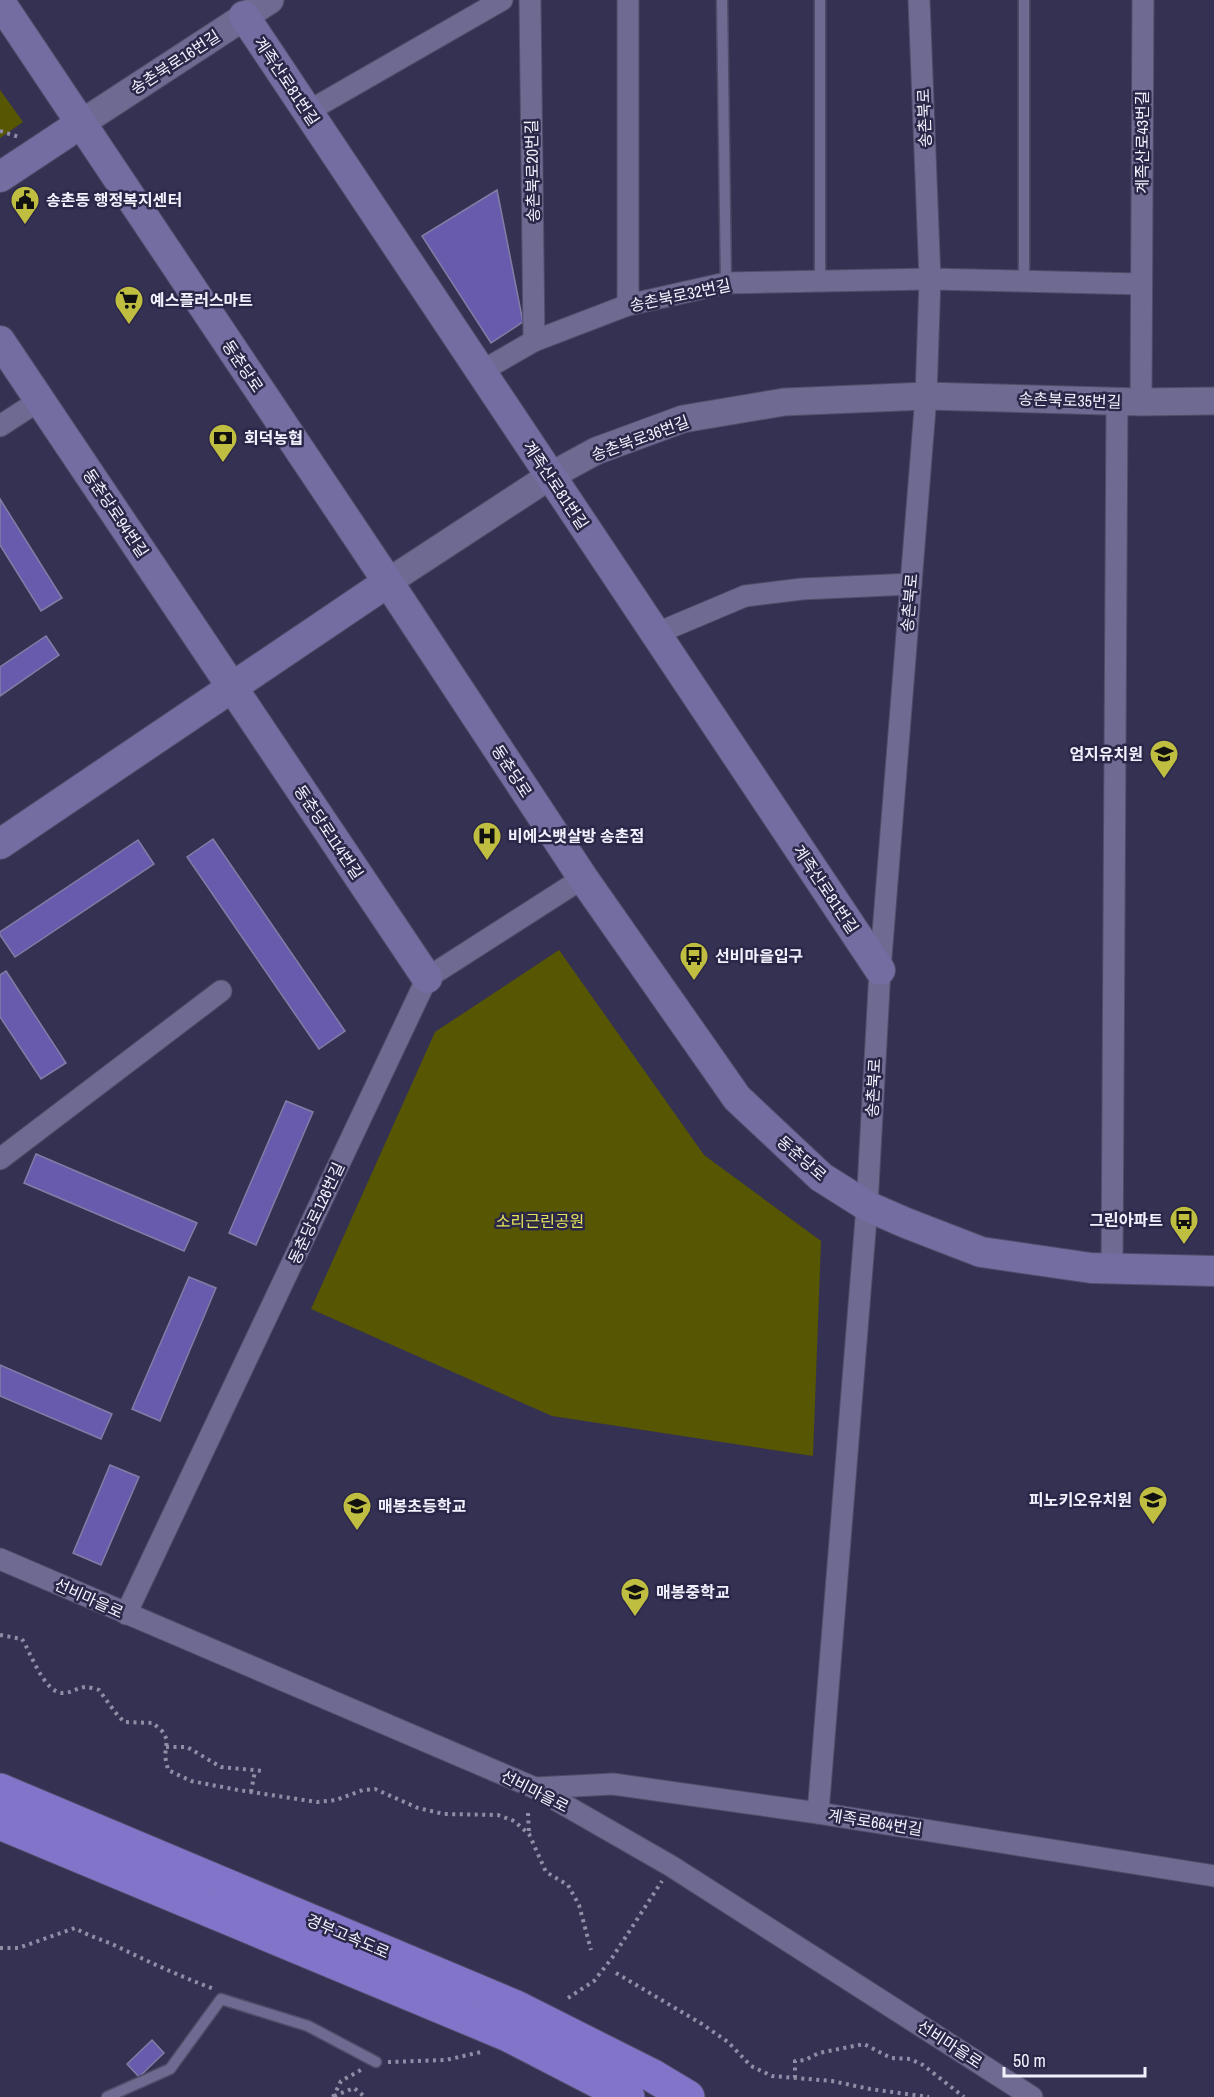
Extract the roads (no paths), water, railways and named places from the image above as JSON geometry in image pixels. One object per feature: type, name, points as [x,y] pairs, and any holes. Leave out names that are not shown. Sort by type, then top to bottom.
[{"type":"highway","name":"경부고속도로","points":[[0,1790],[516,2007],[653,2076],[688,2097]]},
{"type":"highway","name":"경부고속도로","points":[[0,1823],[508,2035],[628,2097]]},
{"type":"main road","name":"동춘당로","points":[[0,2],[583,878],[737,1098],[821,1177],[867,1206],[981,1252],[1091,1268],[1214,1271]]},
{"type":"main road","name":"계족산로81번길","points":[[238,8],[880,970]]},
{"type":"main road","points":[[0,177],[80,124]]},
{"type":"main road","name":"동춘당로94번길","points":[[0,341],[231,686]]},
{"type":"main road","points":[[0,844],[387,582]]},
{"type":"main road","name":"동춘당로114번길","points":[[231,686],[427,978]]},
{"type":"street","name":"송촌북로16번길","points":[[80,124],[238,8],[270,0]]},
{"type":"street","points":[[308,112],[502,0]]},
{"type":"street","name":"송촌북로20번길","points":[[530,0],[534,341]]},
{"type":"street","points":[[628,0],[628,305]]},
{"type":"street","name":"송촌북로","points":[[818,1813],[867,1206],[880,970],[926,396],[930,279],[919,0]]},
{"type":"street","name":"계족산로43번길","points":[[1112,1268],[1129,402],[1141,284],[1143,0]]},
{"type":"street","points":[[930,279],[1141,284]]},
{"type":"street","name":"송촌북로32번길","points":[[480,372],[534,341],[628,305],[726,283],[930,279]]},
{"type":"street","name":"송촌북로36번길","points":[[387,582],[550,476],[597,451],[683,419],[784,402],[926,396]]},
{"type":"street","name":"송촌북로35번길","points":[[926,396],[1129,402],[1214,401]]},
{"type":"street","points":[[0,426],[40,400]]},
{"type":"street","points":[[656,634],[745,596],[802,588],[911,584]]},
{"type":"street","points":[[427,978],[583,878]]},
{"type":"street","name":"동춘당로126번길","points":[[126,1614],[427,978]]},
{"type":"street","points":[[0,1159],[221,991]]},
{"type":"street","name":"선비마을로","points":[[0,1559],[535,1788],[671,1866],[1032,2097]]},
{"type":"street","name":"계족로664번길","points":[[535,1788],[613,1784],[818,1813],[1214,1876]]},
{"type":"lane","points":[[723,0],[726,283]]},
{"type":"lane","points":[[820,0],[820,280]]},
{"type":"lane","points":[[1024,0],[1024,280]]},
{"type":"lane","points":[[107,2097],[170,2069],[221,1999],[308,2026],[376,2062]]},
{"type":"place","name":"송촌동 행정복지센터","points":[[25,226]]},
{"type":"place","name":"예스플러스마트","points":[[129,326]]},
{"type":"place","name":"회덕농협","points":[[223,464]]},
{"type":"place","name":"엄지유치원","points":[[1164,780]]},
{"type":"place","name":"비에스뱃살방 송촌점","points":[[487,862]]},
{"type":"place","name":"선비마을입구","points":[[694,982]]},
{"type":"place","name":"그린아파트","points":[[1184,1246]]},
{"type":"place","name":"피노키오유치원","points":[[1153,1526]]},
{"type":"place","name":"매봉초등학교","points":[[357,1532]]},
{"type":"place","name":"매봉중학교","points":[[635,1618]]},
{"type":"park label","name":"소리근린공원","points":[[540,1221]]}]
